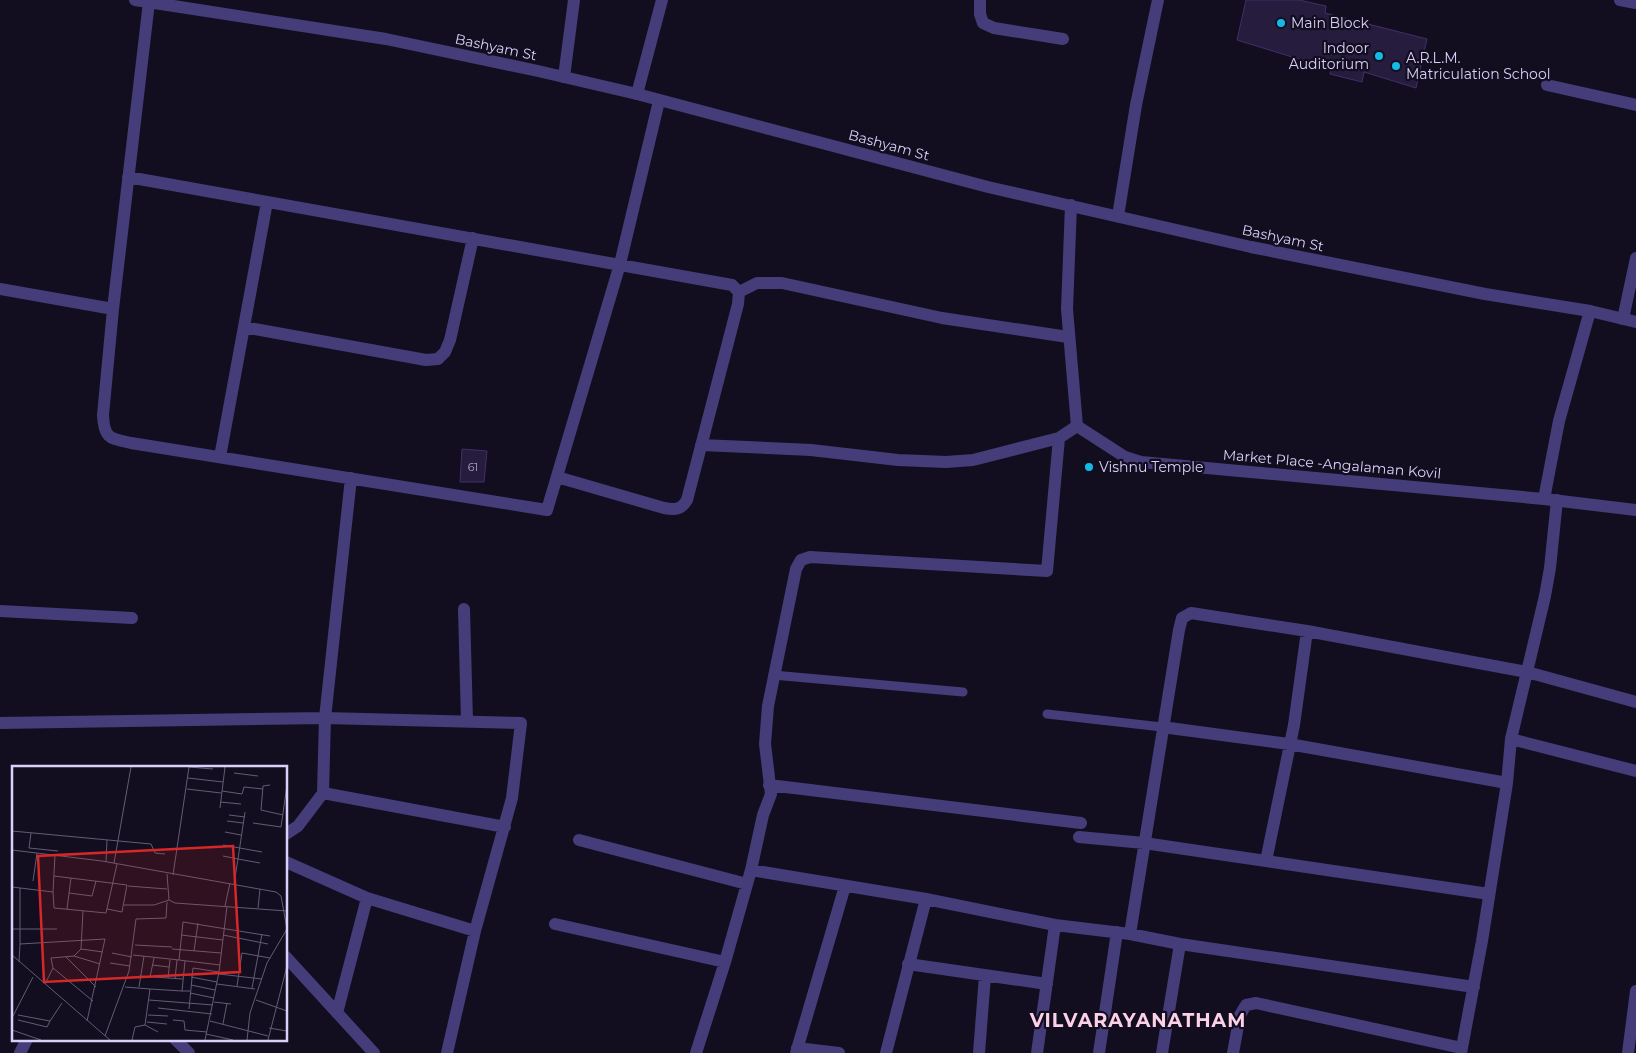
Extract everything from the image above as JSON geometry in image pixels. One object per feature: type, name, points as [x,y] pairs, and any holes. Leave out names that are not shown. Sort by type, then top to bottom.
[{"type":"street","name":"Bashyam St","points":[[135,0],[386,39],[564,77],[637,94],[988,187],[1251,247],[1486,294],[1590,311],[1636,322]]},
{"type":"street","points":[[564,77],[574,0]]},
{"type":"street","points":[[637,94],[662,0]]},
{"type":"street","points":[[980,0],[980,14],[983,23],[994,28],[1063,39]]},
{"type":"street","points":[[1118,216],[1136,105],[1158,0]]},
{"type":"street","points":[[1620,0],[1636,3]]},
{"type":"street","points":[[149,2],[113,310],[103,415],[104,428],[110,438],[131,443],[547,510],[620,264],[659,101]]},
{"type":"street","points":[[1547,85],[1636,105]]},
{"type":"street","points":[[128,177],[732,285],[739,292],[738,304],[687,500],[682,507],[674,510],[557,477]]},
{"type":"street","points":[[220,457],[267,202]]},
{"type":"street","points":[[701,445],[811,450],[898,460],[946,462],[973,460],[1059,438],[1077,426],[1067,309],[1071,205]]},
{"type":"street","points":[[244,327],[426,360],[438,359],[445,352],[450,340],[473,238]]},
{"type":"street","points":[[1623,319],[1636,258]]},
{"type":"street","points":[[739,292],[757,284],[782,283],[942,318],[1068,337]]},
{"type":"street","points":[[0,290],[113,310]]},
{"type":"street","points":[[1233,1053],[1240,1016],[1246,1005],[1256,1003],[1461,1051],[1474,987],[1507,783],[1511,739],[1548,577],[1550,499],[1559,421],[1590,311]]},
{"type":"street","name":"Market Place -Angalaman Kovil","points":[[1077,426],[1125,457],[1141,462],[1550,499],[1636,510]]},
{"type":"street","points":[[696,1053],[725,962],[751,870],[763,815],[771,794],[765,744],[768,706],[796,569],[801,560],[810,556],[1048,571],[1059,438]]},
{"type":"street","points":[[288,833],[298,826],[324,793],[325,718],[352,478]]},
{"type":"street","points":[[464,609],[467,722]]},
{"type":"street","points":[[0,612],[132,618]]},
{"type":"street","points":[[1099,1053],[1144,844],[1162,727],[1182,618],[1191,613],[1307,631],[1527,672],[1636,702]]},
{"type":"street","points":[[1266,861],[1294,725],[1307,631]]},
{"type":"street","points":[[0,724],[325,718],[522,723],[512,798],[475,931],[447,1053]]},
{"type":"street","points":[[1162,727],[1289,744],[1507,783]]},
{"type":"street","points":[[1511,739],[1636,771]]},
{"type":"street","points":[[769,785],[1081,823]]},
{"type":"street","points":[[324,793],[505,827]]},
{"type":"street","points":[[1079,837],[1144,844],[1489,894]]},
{"type":"street","points":[[579,840],[747,884]]},
{"type":"street","points":[[288,863],[367,898],[475,931]]},
{"type":"street","points":[[751,870],[926,899],[1054,925],[1124,933],[1180,944],[1474,987]]},
{"type":"street","points":[[839,1053],[796,1051],[845,886]]},
{"type":"street","points":[[337,1013],[367,898]]},
{"type":"street","points":[[886,1053],[926,899]]},
{"type":"street","points":[[554,924],[725,962]]},
{"type":"street","points":[[1037,1053],[1054,925]]},
{"type":"street","points":[[1162,1053],[1180,944]]},
{"type":"street","points":[[288,959],[374,1053]]},
{"type":"street","points":[[908,964],[1047,984]]},
{"type":"street","points":[[979,1053],[985,976]]},
{"type":"street","points":[[1628,1053],[1636,991]]},
{"type":"street","points":[[20,1053],[26,1040]]},
{"type":"street","points":[[176,1040],[190,1053]]},
{"type":"lane","points":[[773,675],[963,692]]},
{"type":"lane","points":[[1047,714],[1162,727]]},
{"type":"building","points":[[1246,0],[1299,0],[1326,6],[1325,13],[1427,39],[1416,88],[1364,72],[1362,82],[1330,74],[1331,69],[1237,40]]},
{"type":"building","points":[[462,449],[487,451],[484,482],[460,482]]},
{"type":"place","name":"Main Block","points":[[1281,23]]},
{"type":"place","name":"Indoor Auditorium","points":[[1379,56]]},
{"type":"place","name":"A.R.L.M. Matriculation School","points":[[1396,66]]},
{"type":"place","name":"Vishnu Temple","points":[[1089,467]]},
{"type":"district","name":"VILVARAYANATHAM","points":[[1138,1020]]}]
